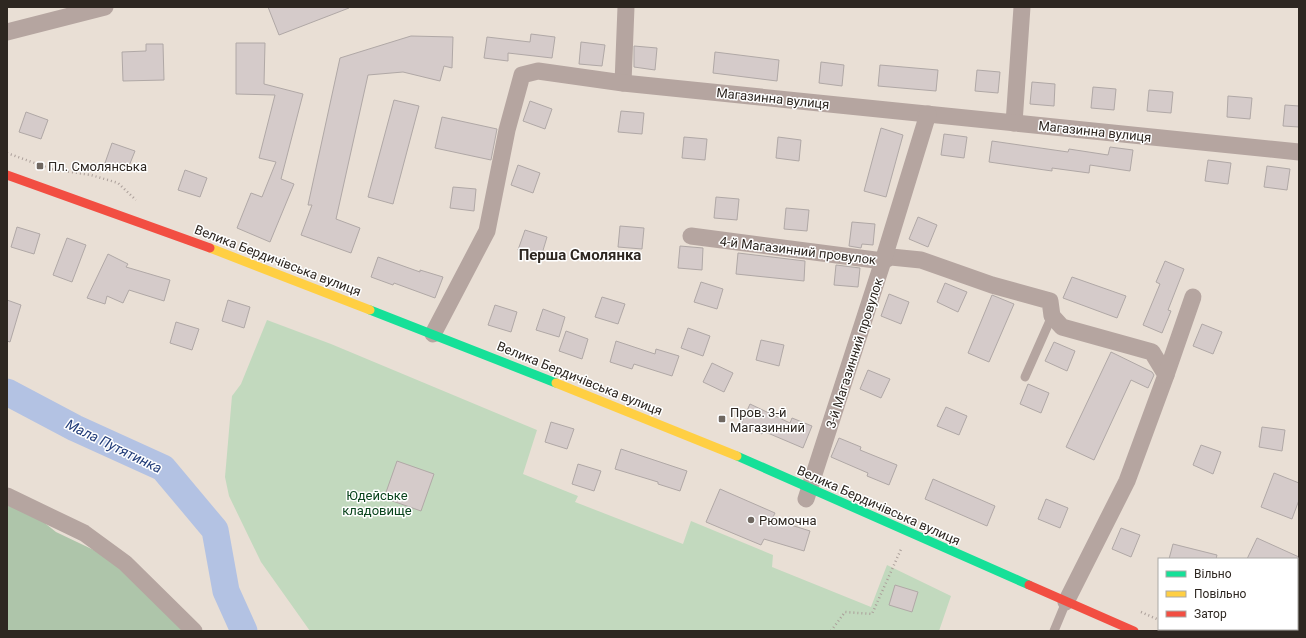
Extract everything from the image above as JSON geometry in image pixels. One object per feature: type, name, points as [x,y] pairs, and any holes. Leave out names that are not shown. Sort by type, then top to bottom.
[{"type":"main road","name":"Велика Бердичівська вулиця","points":[[7,175],[132,219],[433,334],[708,443],[807,497],[1064,609],[1134,631]]},
{"type":"main road","name":"Велика Бердичівська вулиця","points":[[474,361],[553,391],[647,430]]},
{"type":"street","points":[[7,32],[105,7]]},
{"type":"street","points":[[623,83],[626,7]]},
{"type":"street","points":[[1014,123],[1022,7]]},
{"type":"street","name":"Магазинна вулиця","points":[[433,334],[487,231],[507,130],[522,75],[538,71],[623,83],[1299,152]]},
{"type":"street","name":"3-й Магазинний провулок","points":[[807,497],[883,261],[928,114]]},
{"type":"street","name":"4-й Магазинний провулок","points":[[690,236],[883,261],[892,257],[921,260],[992,284],[1050,301],[1052,316],[1062,327],[1152,352],[1166,375]]},
{"type":"street","points":[[1064,609],[1127,481],[1194,298]]},
{"type":"street","points":[[7,496],[84,533],[125,563],[194,631]]},
{"type":"lane","points":[[1025,377],[1052,316]]},
{"type":"lane","points":[[1054,631],[1064,609]]},
{"type":"path","points":[[831,631],[844,612],[872,614],[904,543]]},
{"type":"green space","name":"Юдейське кладовище","points":[[267,320],[331,344],[537,430],[523,474],[578,496],[575,502],[683,544],[691,521],[773,555],[772,567],[871,607],[887,565],[951,596],[939,631],[310,631],[261,562],[229,496],[225,477],[232,396],[241,384]]},
{"type":"green space","points":[[7,495],[12,497],[56,532],[121,563],[193,631],[7,631]]},
{"type":"building","points":[[268,7],[349,7],[349,8],[279,35]]},
{"type":"building","points":[[531,34],[555,37],[552,58],[508,53],[508,61],[484,58],[487,37],[530,42]]},
{"type":"building","points":[[411,36],[453,37],[452,68],[444,66],[440,81],[403,72],[368,75],[336,219],[360,228],[351,253],[301,235],[312,205],[308,205],[340,58]]},
{"type":"building","points":[[581,42],[605,45],[602,66],[579,64]]},
{"type":"building","points":[[236,43],[265,43],[264,84],[303,94],[281,179],[294,184],[270,242],[237,228],[251,193],[262,197],[276,162],[259,158],[275,95],[236,94]]},
{"type":"building","points":[[146,44],[163,44],[164,80],[123,81],[122,52],[146,51]]},
{"type":"building","points":[[634,46],[657,48],[655,70],[634,67]]},
{"type":"building","points":[[715,52],[779,60],[777,81],[713,73]]},
{"type":"building","points":[[821,62],[844,65],[842,86],[819,83]]},
{"type":"building","points":[[880,65],[938,70],[936,91],[878,86]]},
{"type":"building","points":[[977,70],[1000,72],[998,93],[975,91]]},
{"type":"building","points":[[1032,82],[1055,84],[1054,106],[1030,104]]},
{"type":"building","points":[[1093,87],[1116,89],[1114,110],[1091,108]]},
{"type":"building","points":[[1149,90],[1173,92],[1171,113],[1147,111]]},
{"type":"building","points":[[1228,96],[1252,98],[1250,119],[1227,117]]},
{"type":"building","points":[[394,100],[419,106],[393,204],[368,197]]},
{"type":"building","points":[[530,101],[552,109],[545,129],[523,121]]},
{"type":"building","points":[[1285,105],[1299,106],[1299,127],[1283,126]]},
{"type":"building","points":[[621,111],[644,113],[642,134],[618,132]]},
{"type":"building","points":[[26,112],[48,120],[41,139],[19,132]]},
{"type":"building","points":[[442,117],[497,129],[491,160],[435,148]]},
{"type":"building","points":[[881,128],[903,135],[886,197],[864,191]]},
{"type":"building","points":[[944,134],[967,137],[964,158],[941,155]]},
{"type":"building","points":[[684,137],[707,139],[705,160],[682,158]]},
{"type":"building","points":[[778,137],[801,140],[799,161],[776,158]]},
{"type":"building","points":[[992,141],[1068,152],[1069,149],[1108,155],[1110,147],[1133,150],[1130,171],[1090,165],[1089,173],[1052,168],[1052,171],[989,162]]},
{"type":"building","points":[[112,143],[135,151],[127,171],[105,163]]},
{"type":"building","points":[[1208,160],[1231,163],[1228,184],[1205,181]]},
{"type":"building","points":[[518,165],[540,173],[533,193],[511,185]]},
{"type":"building","points":[[1267,166],[1290,169],[1287,190],[1264,187]]},
{"type":"building","points":[[185,170],[207,178],[200,197],[178,190]]},
{"type":"building","points":[[453,187],[476,189],[474,211],[450,208]]},
{"type":"building","points":[[716,197],[739,199],[737,220],[714,218]]},
{"type":"building","points":[[786,208],[809,210],[807,231],[784,229]]},
{"type":"building","points":[[918,217],[937,225],[928,247],[909,239]]},
{"type":"building","points":[[852,222],[875,224],[873,245],[862,244],[861,248],[849,246]]},
{"type":"building","points":[[620,226],[644,228],[642,249],[618,247]]},
{"type":"building","points":[[17,227],[40,234],[34,254],[11,247]]},
{"type":"building","points":[[525,230],[547,237],[541,257],[518,250]]},
{"type":"building","points":[[67,238],[86,245],[72,282],[53,275]]},
{"type":"building","points":[[680,246],[703,248],[702,270],[678,268]]},
{"type":"building","points":[[738,253],[805,261],[804,281],[736,274]]},
{"type":"building","points":[[108,254],[128,264],[126,267],[170,280],[164,301],[129,290],[123,303],[107,296],[105,304],[87,298]]},
{"type":"building","points":[[378,257],[420,272],[420,270],[443,277],[435,298],[394,283],[393,285],[371,277]]},
{"type":"building","points":[[1165,261],[1184,269],[1168,310],[1171,311],[1162,333],[1143,325],[1160,284],[1156,282]]},
{"type":"building","points":[[836,265],[860,268],[858,287],[834,285]]},
{"type":"building","points":[[1072,277],[1126,296],[1117,318],[1063,298]]},
{"type":"building","points":[[701,282],[723,289],[717,309],[694,302]]},
{"type":"building","points":[[945,283],[967,292],[958,312],[937,302]]},
{"type":"building","points":[[889,294],[909,302],[901,324],[881,316]]},
{"type":"building","points":[[992,295],[1014,304],[989,362],[968,353]]},
{"type":"building","points":[[602,297],[625,304],[618,324],[595,317]]},
{"type":"building","points":[[7,300],[21,305],[10,342],[7,341]]},
{"type":"building","points":[[228,300],[250,307],[244,328],[222,321]]},
{"type":"building","points":[[495,305],[517,312],[511,332],[488,325]]},
{"type":"building","points":[[543,309],[565,317],[559,337],[536,330]]},
{"type":"building","points":[[176,322],[199,329],[192,350],[170,343]]},
{"type":"building","points":[[1202,324],[1222,332],[1213,354],[1193,346]]},
{"type":"building","points":[[688,328],[710,336],[703,356],[681,348]]},
{"type":"building","points":[[566,331],[588,339],[582,359],[559,351]]},
{"type":"building","points":[[761,340],[784,345],[779,366],[756,360]]},
{"type":"building","points":[[616,341],[655,354],[656,349],[679,356],[672,376],[634,364],[632,369],[610,362]]},
{"type":"building","points":[[1054,342],[1075,351],[1067,371],[1045,361]]},
{"type":"building","points":[[1111,352],[1152,372],[1154,375],[1148,388],[1131,380],[1094,460],[1066,447]]},
{"type":"building","points":[[712,363],[733,373],[724,392],[703,382]]},
{"type":"building","points":[[868,370],[890,379],[881,398],[860,389]]},
{"type":"building","points":[[1028,384],[1049,393],[1041,413],[1020,404]]},
{"type":"building","points":[[750,404],[790,423],[792,418],[812,426],[803,448],[763,431],[762,434],[741,424]]},
{"type":"building","points":[[946,407],[967,416],[959,435],[937,426]]},
{"type":"building","points":[[551,422],[574,429],[567,449],[545,442]]},
{"type":"building","points":[[1262,427],[1285,430],[1282,451],[1259,447]]},
{"type":"building","points":[[839,438],[861,447],[860,450],[897,465],[889,485],[867,476],[868,473],[831,457]]},
{"type":"building","points":[[1201,445],[1221,452],[1213,474],[1193,465]]},
{"type":"building","points":[[621,449],[687,471],[680,491],[658,484],[658,482],[615,469]]},
{"type":"building","points":[[397,461],[434,474],[421,511],[384,498]]},
{"type":"building","points":[[578,464],[601,471],[594,491],[572,484]]},
{"type":"building","points":[[1274,473],[1299,483],[1299,500],[1292,519],[1261,507]]},
{"type":"building","points":[[933,479],[995,506],[987,526],[925,499]]},
{"type":"building","points":[[720,489],[775,513],[772,519],[810,531],[804,551],[764,539],[761,545],[706,522]]},
{"type":"building","points":[[1046,499],[1068,508],[1060,528],[1038,519]]},
{"type":"building","points":[[1121,528],[1140,535],[1131,557],[1112,549]]},
{"type":"building","points":[[1257,538],[1299,557],[1299,559],[1298,558],[1247,558]]},
{"type":"building","points":[[1173,544],[1217,555],[1216,558],[1169,558]]},
{"type":"building","points":[[895,585],[918,592],[912,612],[889,605]]},
{"type":"waterway","name":"Мала Путятинка","points":[[7,392],[75,428],[163,468],[215,530],[226,591],[244,631]]},
{"type":"traffic: fast","points":[[370,310],[556,383]]},
{"type":"traffic: fast","points":[[737,456],[1029,585]]},
{"type":"traffic: slow","points":[[210,248],[370,310]]},
{"type":"traffic: slow","points":[[556,383],[737,456]]},
{"type":"traffic: jam","points":[[7,175],[210,248]]},
{"type":"traffic: jam","points":[[1029,585],[1134,631]]},
{"type":"place","name":"Пл. Смолянська","points":[[40,166]]},
{"type":"place","name":"Пров. 3-й Магазинний","points":[[722,419]]},
{"type":"place","name":"Рюмочна","points":[[751,520]]},
{"type":"district","name":"Перша Смолянка","points":[[580,255]]}]
